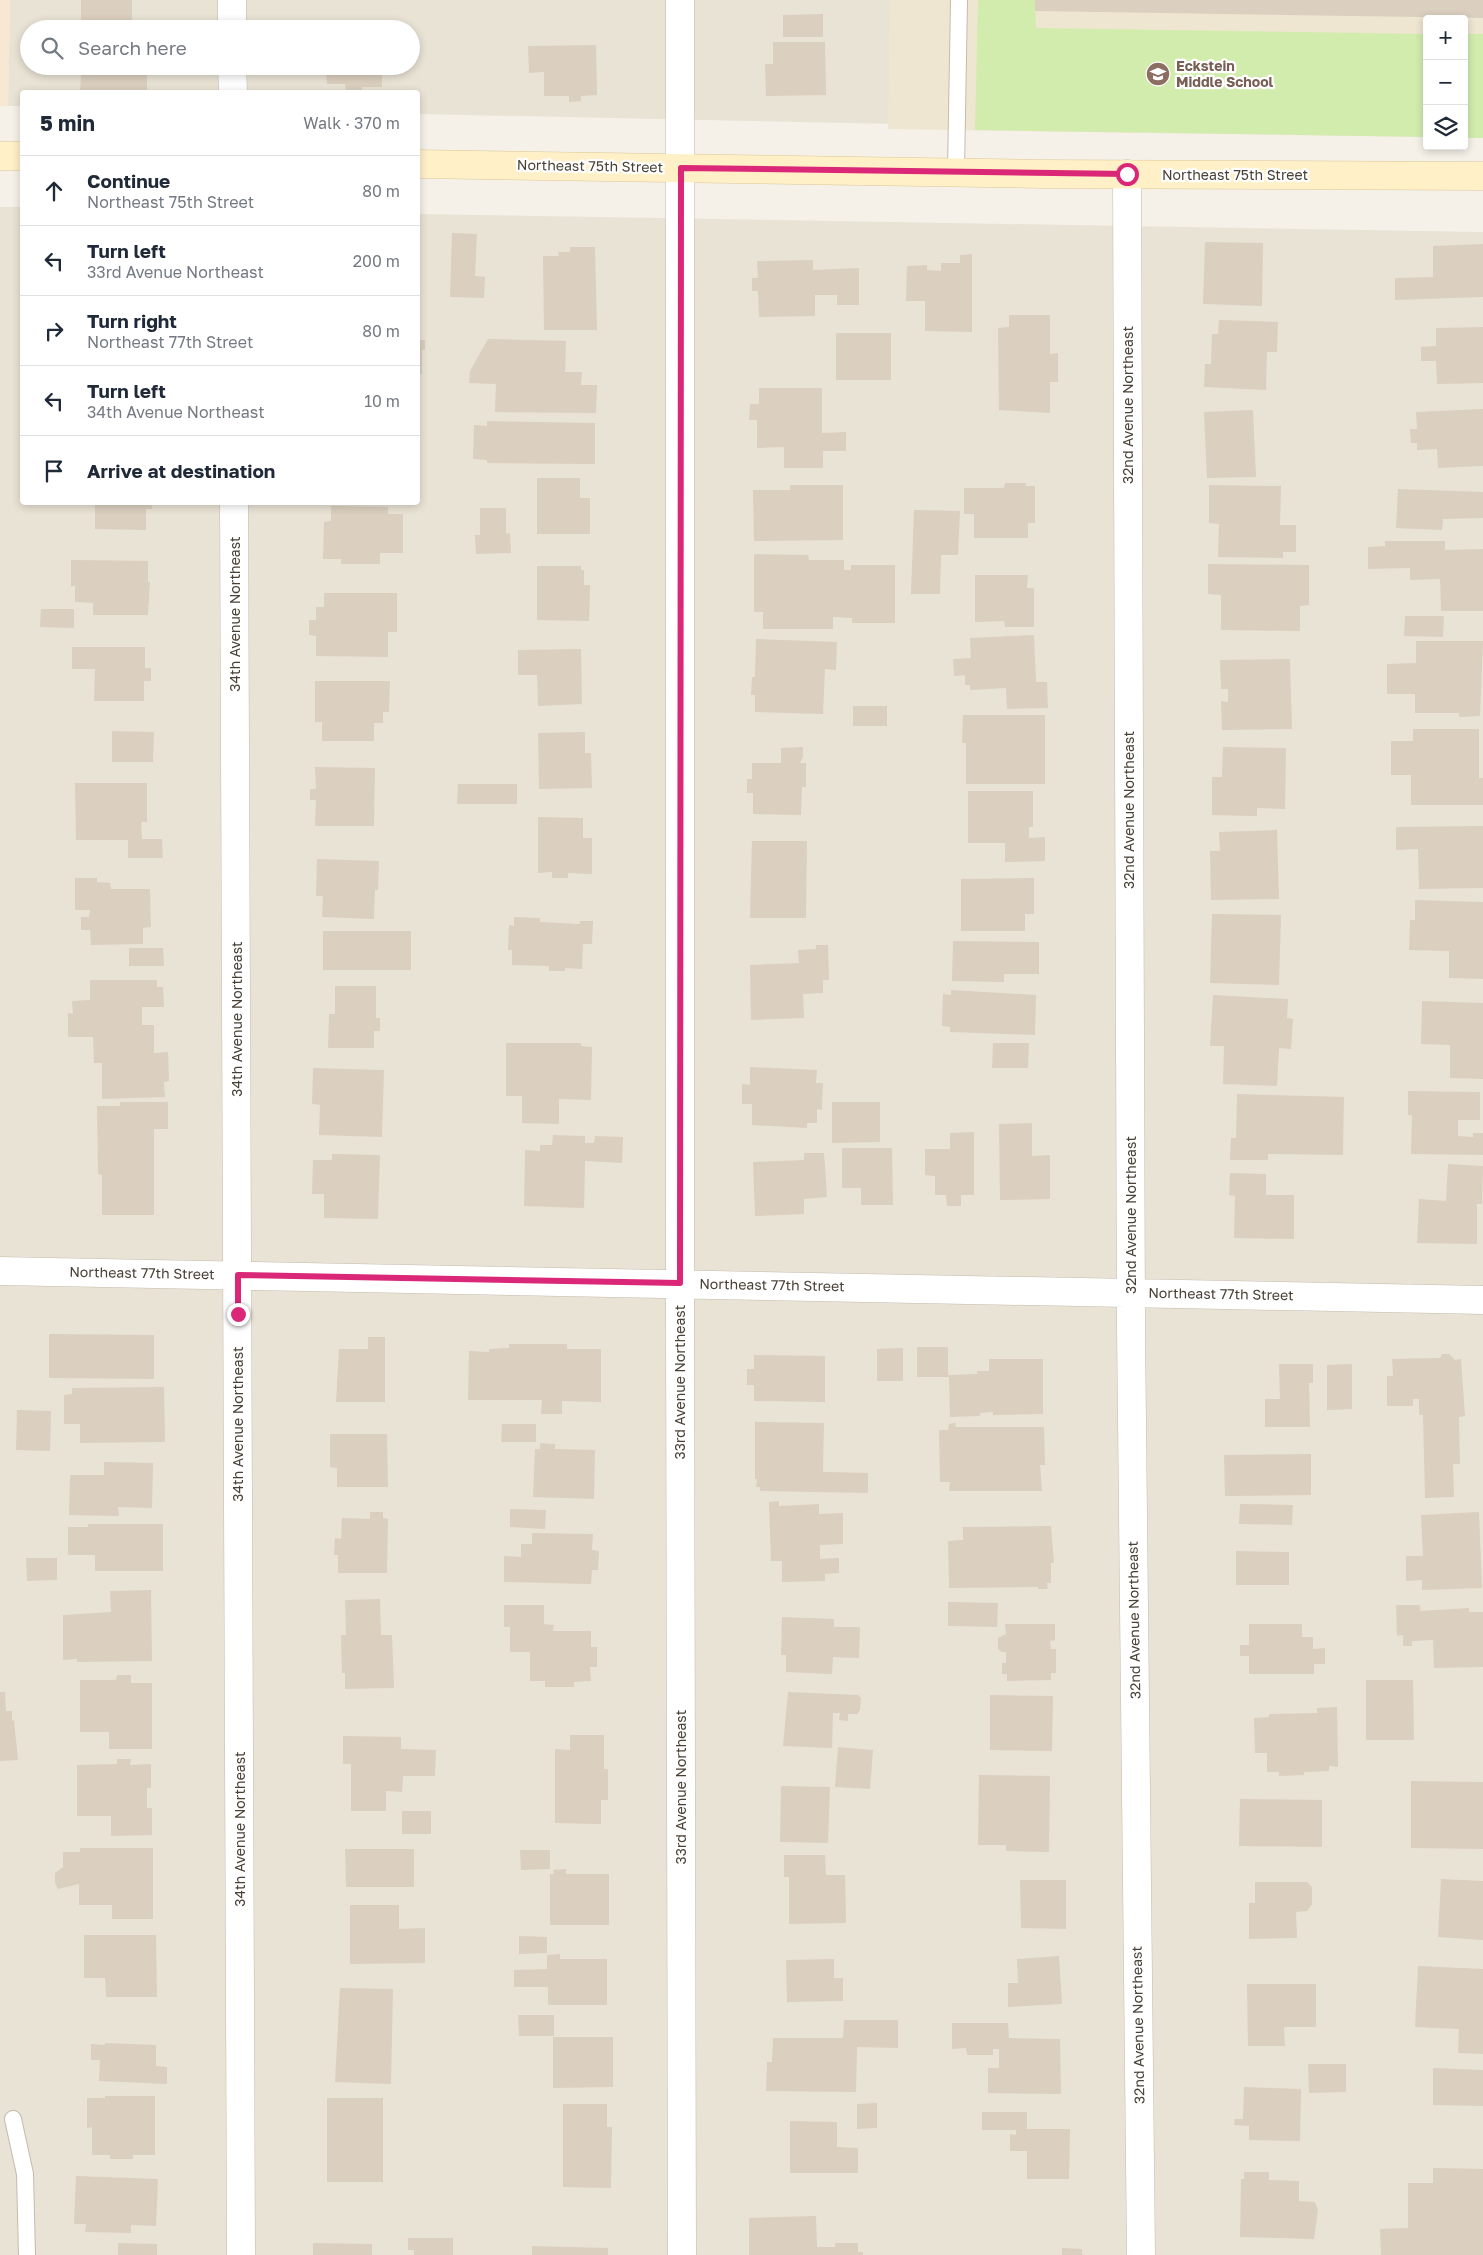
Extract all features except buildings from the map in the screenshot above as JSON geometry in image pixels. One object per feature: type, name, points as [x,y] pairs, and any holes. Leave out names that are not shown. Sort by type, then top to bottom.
[{"type":"main road","points":[[0,156],[20,156]]},
{"type":"main road","name":"Northeast 75th Street","points":[[420,164],[1127,174],[1483,176]]},
{"type":"street","points":[[232,0],[232,20]]},
{"type":"street","name":"33rd Avenue Northeast","points":[[680,0],[682,2255]]},
{"type":"street","points":[[232,75],[233,90]]},
{"type":"street","name":"32nd Avenue Northeast","points":[[1127,174],[1131,1292],[1141,2255]]},
{"type":"street","name":"34th Avenue Northeast","points":[[234,505],[241,2255]]},
{"type":"street","name":"Northeast 77th Street","points":[[0,1271],[1483,1300]]},
{"type":"lane","points":[[956,171],[960,0]]},
{"type":"lane","points":[[13,2119],[25,2174],[27,2255]]},
{"type":"shaded area","points":[[0,0],[10,0],[8,106],[0,106]]},
{"type":"shaded area","points":[[10,0],[1483,0],[1468,15],[1423,15],[1423,135],[420,114],[420,90],[20,90],[20,106],[8,106]]},
{"type":"shaded area","name":"Eckstein Middle School","points":[[890,0],[1483,0],[1483,138],[1468,138],[1468,15],[1423,15],[1423,137],[888,129]]},
{"type":"shaded area","points":[[0,207],[20,207],[20,505],[420,505],[420,214],[1483,232],[1483,2255],[0,2255]]},
{"type":"green space","name":"Eckstein Middle School","points":[[978,0],[1035,0],[1036,28],[1423,34],[1423,137],[975,130]]},
{"type":"green space","points":[[1468,34],[1483,34],[1483,138],[1468,138]]},
{"type":"place","name":"Eckstein Middle School","points":[[1158,74]]},
{"type":"route","points":[[238,1314],[238,1275],[680,1283],[681,168],[1127,174]]}]
